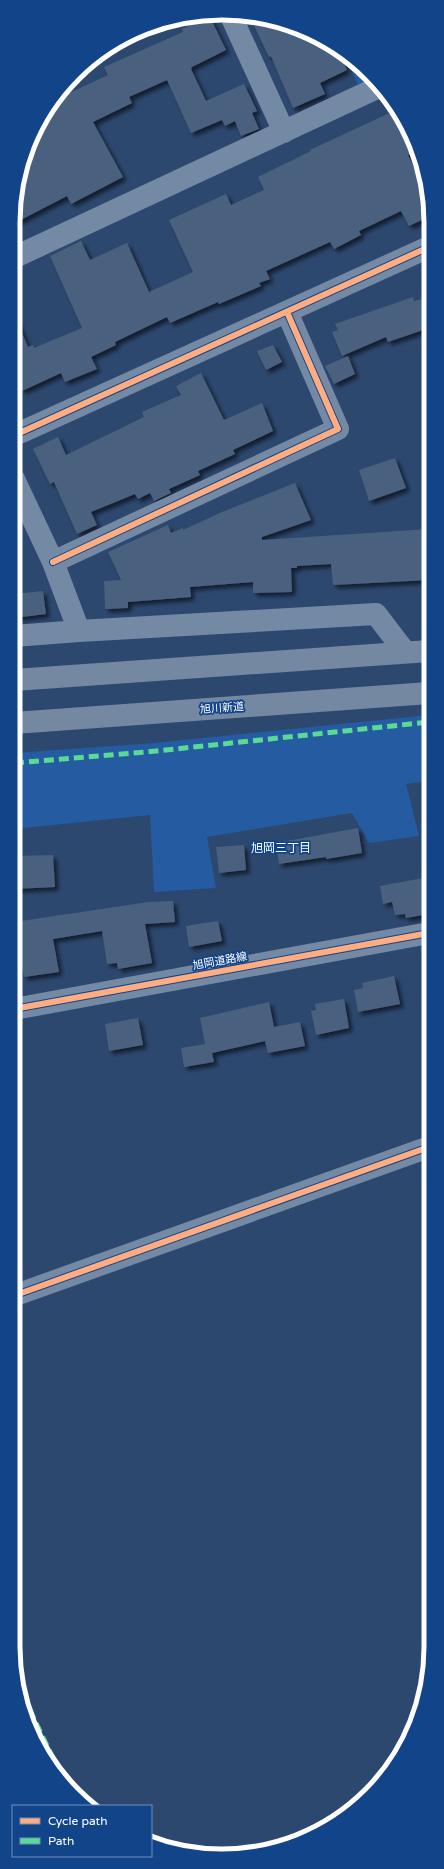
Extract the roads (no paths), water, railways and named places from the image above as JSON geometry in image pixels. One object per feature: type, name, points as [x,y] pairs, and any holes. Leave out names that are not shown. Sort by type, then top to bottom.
[{"type":"highway","points":[[20,680],[424,651]]},
{"type":"highway","name":"旭川新道","points":[[20,723],[424,693]]},
{"type":"street","points":[[233,20],[284,132]]},
{"type":"street","points":[[20,255],[374,89]]},
{"type":"street","points":[[20,432],[424,249]]},
{"type":"street","points":[[53,562],[338,429],[286,312]]},
{"type":"street","points":[[20,492],[53,562],[79,631]]},
{"type":"street","points":[[20,636],[376,614],[405,652]]},
{"type":"street","name":"旭岡道路線","points":[[20,1008],[424,934]]},
{"type":"street","points":[[20,1294],[424,1150]]},
{"type":"district","name":"旭岡三丁目","points":[[281,848]]}]
